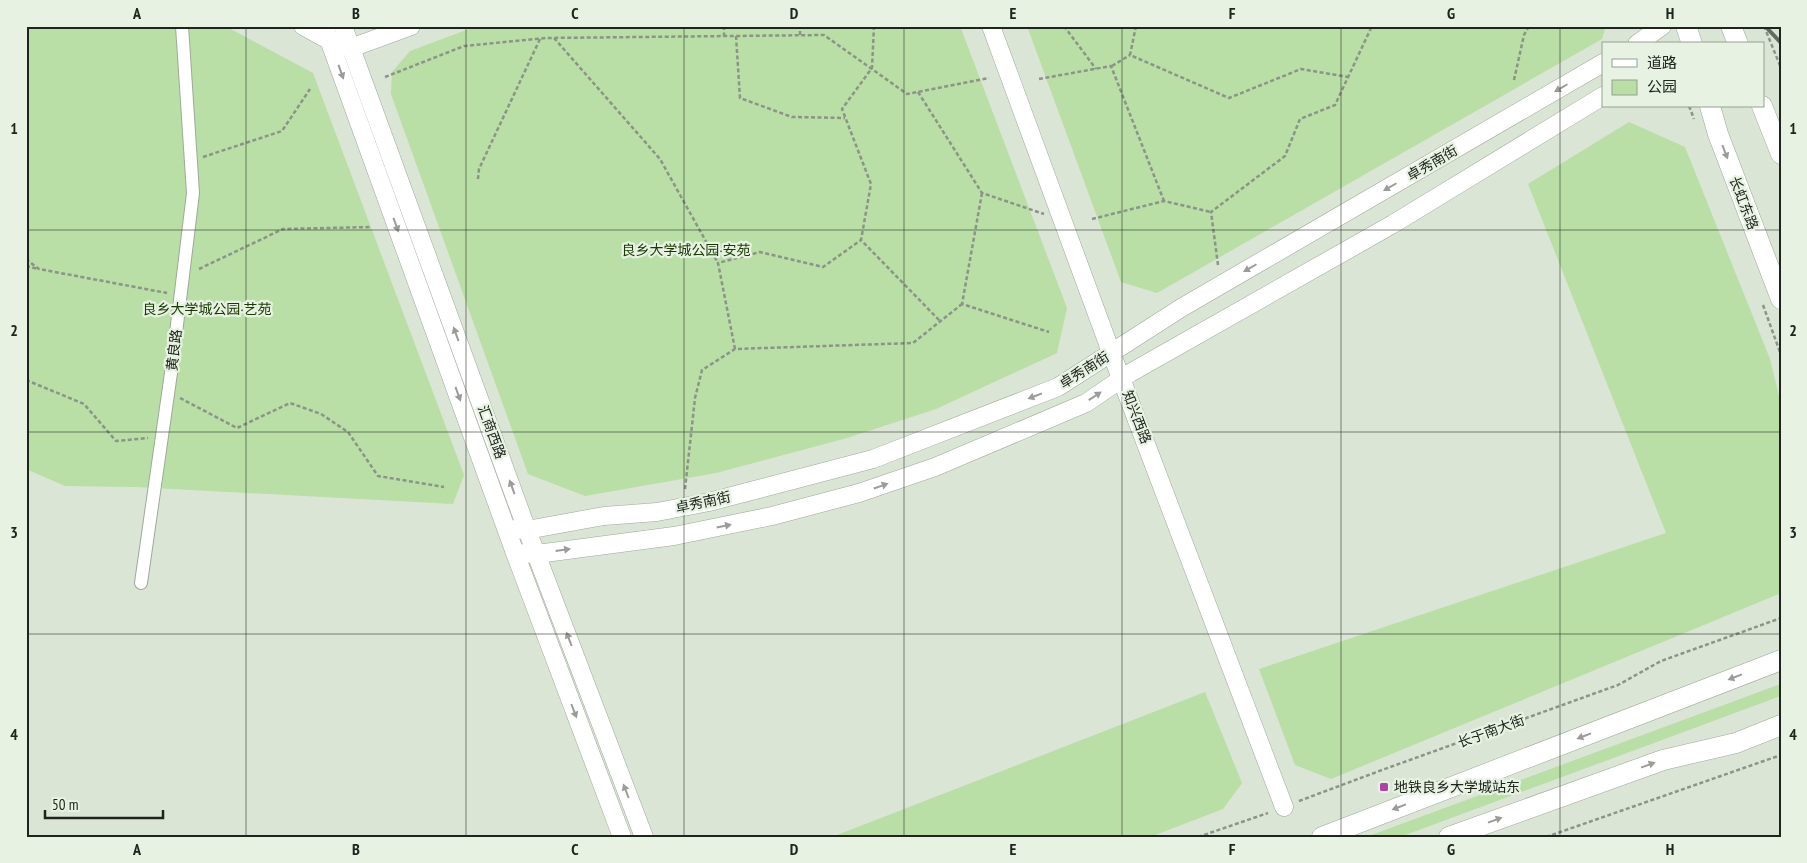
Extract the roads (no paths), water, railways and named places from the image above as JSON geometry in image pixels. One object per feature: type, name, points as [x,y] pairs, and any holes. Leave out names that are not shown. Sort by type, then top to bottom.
[{"type":"main road","points":[[1686,26],[1691,42]]},
{"type":"main road","points":[[1731,26],[1737,42]]},
{"type":"main road","name":"长虹东路","points":[[1711,108],[1716,129],[1781,299]]},
{"type":"main road","points":[[1763,108],[1781,154]]},
{"type":"main road","points":[[1322,837],[1781,660]]},
{"type":"main road","points":[[1449,837],[1663,760],[1736,743],[1781,725]]},
{"type":"street","name":"黄良路","points":[[141,583],[181,296],[193,193],[182,26]]},
{"type":"street","points":[[303,26],[327,34],[352,48],[411,26]]},
{"type":"street","name":"汇商西路","points":[[343,26],[527,530],[644,837]]},
{"type":"street","name":"知兴西路","points":[[991,26],[1111,352],[1284,807]]},
{"type":"street","points":[[1640,42],[1662,26]]},
{"type":"street","name":"汇商西路","points":[[327,34],[515,553],[622,837]]},
{"type":"street","name":"卓秀南街","points":[[507,529],[527,530],[604,516],[657,512],[709,502],[872,459],[1058,387],[1181,308],[1602,64]]},
{"type":"street","name":"卓秀南街","points":[[515,553],[537,554],[674,536],[772,516],[859,493],[935,468],[1086,403],[1138,368],[1392,224],[1602,97]]},
{"type":"railway","points":[[1765,26],[1781,43]]},
{"type":"place","name":"地铁良乡大学城站东","points":[[1384,787]]},
{"type":"park label","name":"良乡大学城公园·安苑","points":[[686,250]]},
{"type":"park label","name":"良乡大学城公园·艺苑","points":[[207,309]]}]
